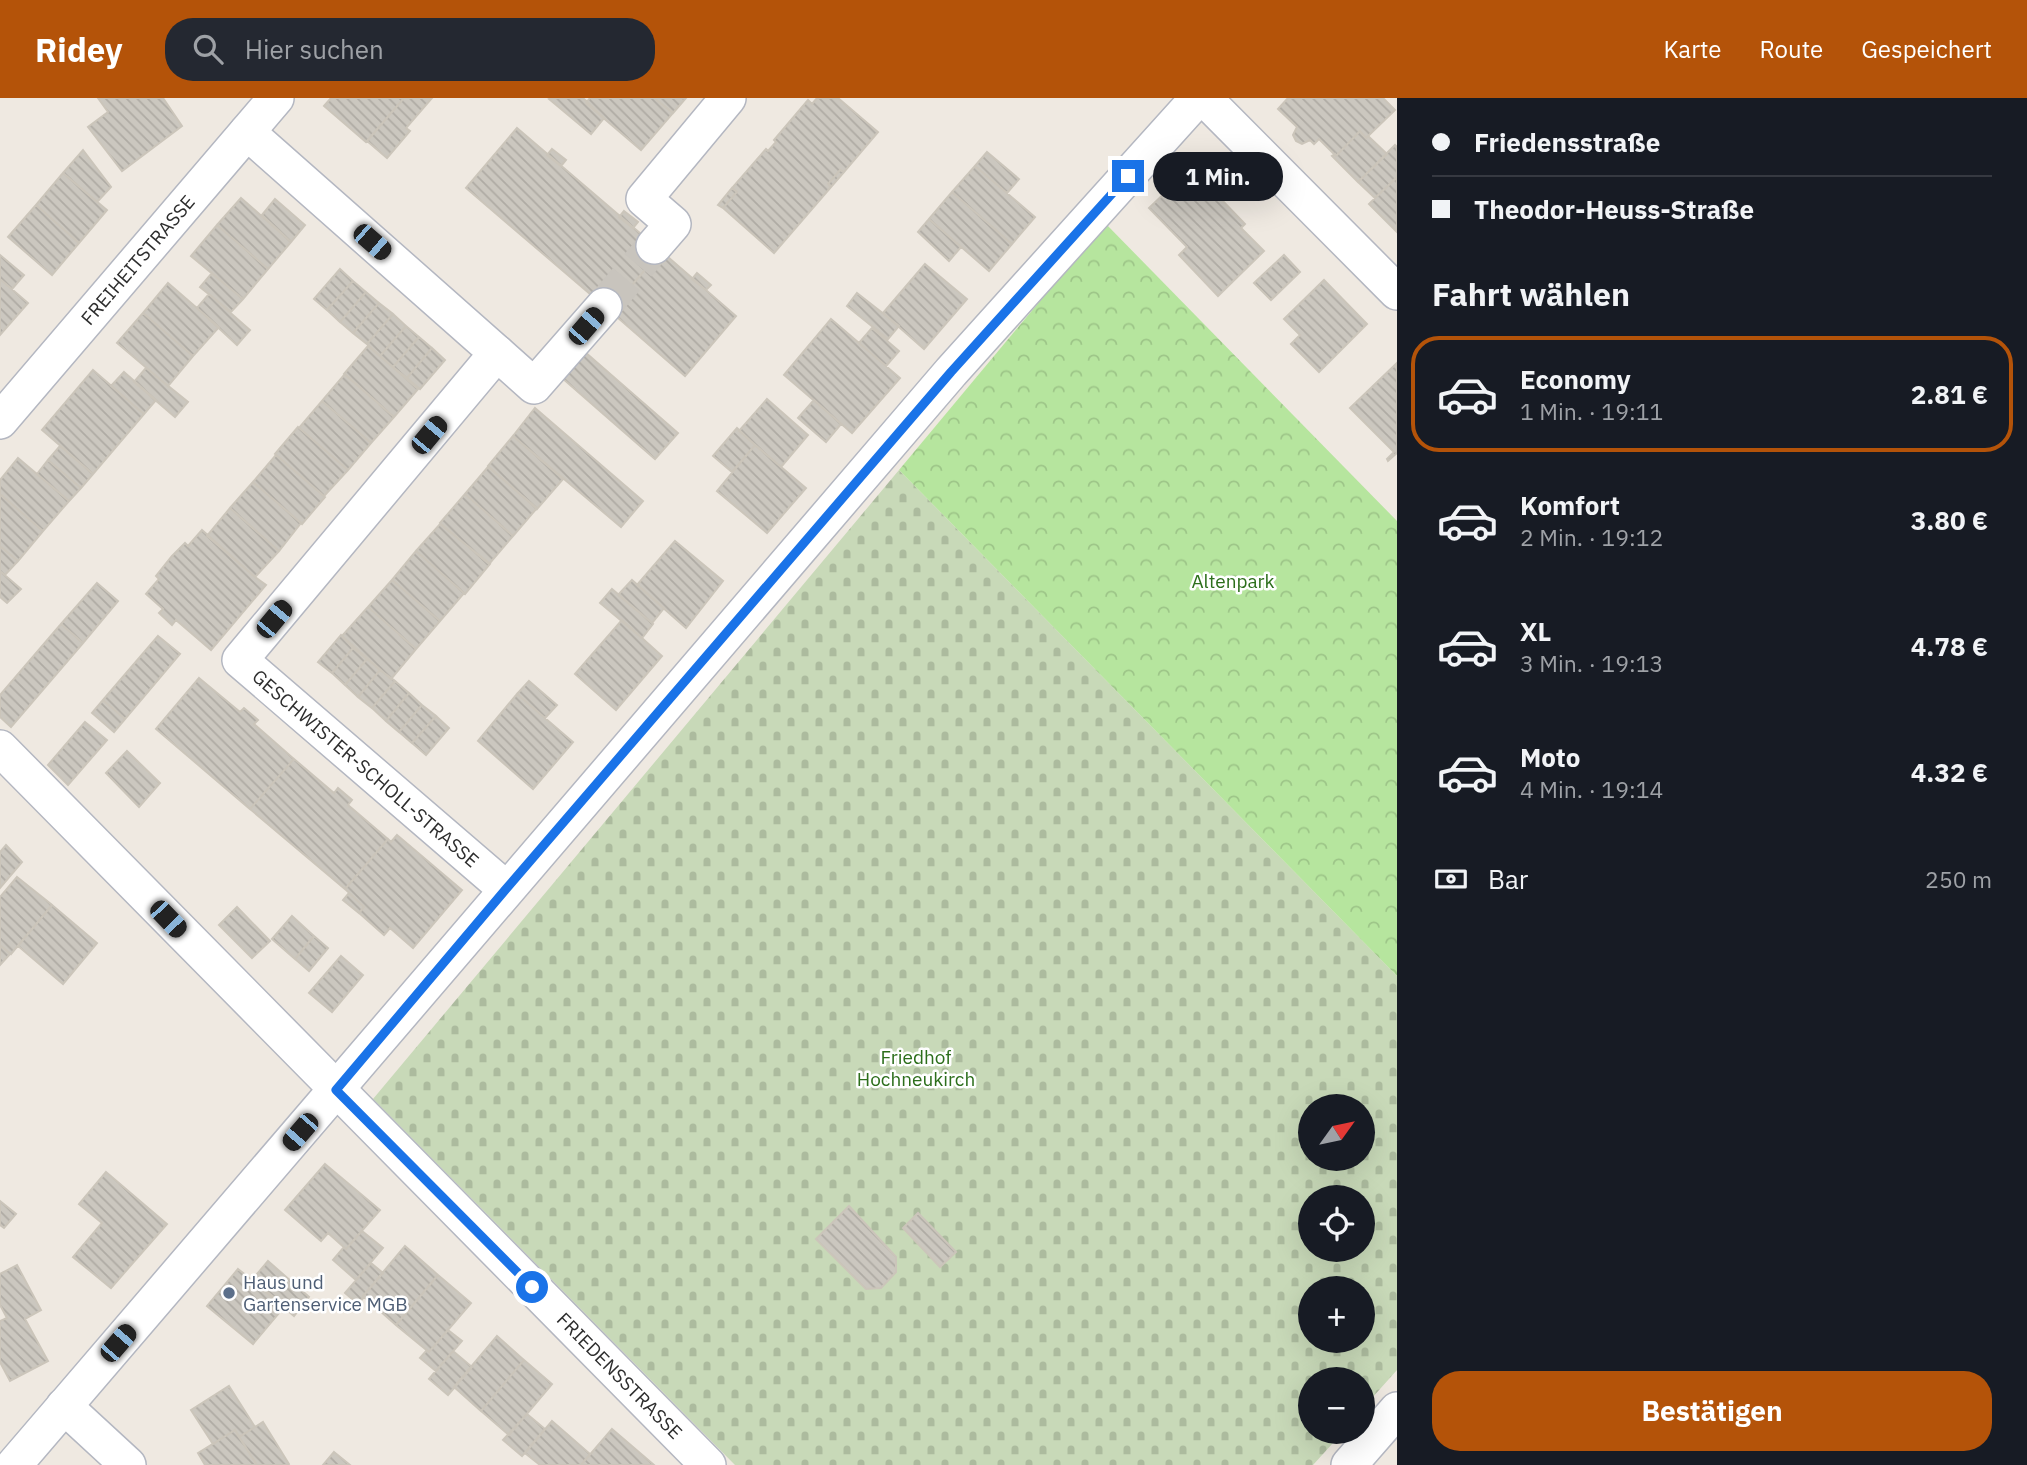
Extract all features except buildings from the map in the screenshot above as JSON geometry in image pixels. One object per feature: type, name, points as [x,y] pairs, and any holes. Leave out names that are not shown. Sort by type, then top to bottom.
[{"type":"street","name":"FREIHEITSTRASSE","points":[[0,421],[276,98]]},
{"type":"street","points":[[654,246],[673,224],[644,199],[729,98]]},
{"type":"street","points":[[14,1465],[951,372],[1199,98]]},
{"type":"street","points":[[1205,98],[1397,292]]},
{"type":"street","points":[[247,132],[534,386],[604,306]]},
{"type":"street","name":"GESCHWISTER-SCHOLL-STRASSE","points":[[497,353],[240,660],[506,889]]},
{"type":"street","name":"FRIEDENSSTRASSE","points":[[0,748],[708,1465]]},
{"type":"street","points":[[64,1406],[128,1465]]},
{"type":"street","points":[[1349,1465],[1397,1410]]},
{"type":"green space","name":"Altenpark","points":[[1105,223],[1397,521],[1397,976],[899,470]]},
{"type":"green space","name":"Friedhof Hochneukirch","points":[[899,470],[1397,976],[1397,1370],[1375,1395],[1375,1367],[1298,1367],[1298,1444],[1332,1444],[1313,1465],[735,1465],[373,1099]]},
{"type":"tunnel","points":[[604,306],[654,246]]},
{"type":"place","name":"Haus und Gartenservice MGB","points":[[229,1293]]},
{"type":"route","points":[[532,1287],[336,1090],[951,372],[1128,176]]}]
